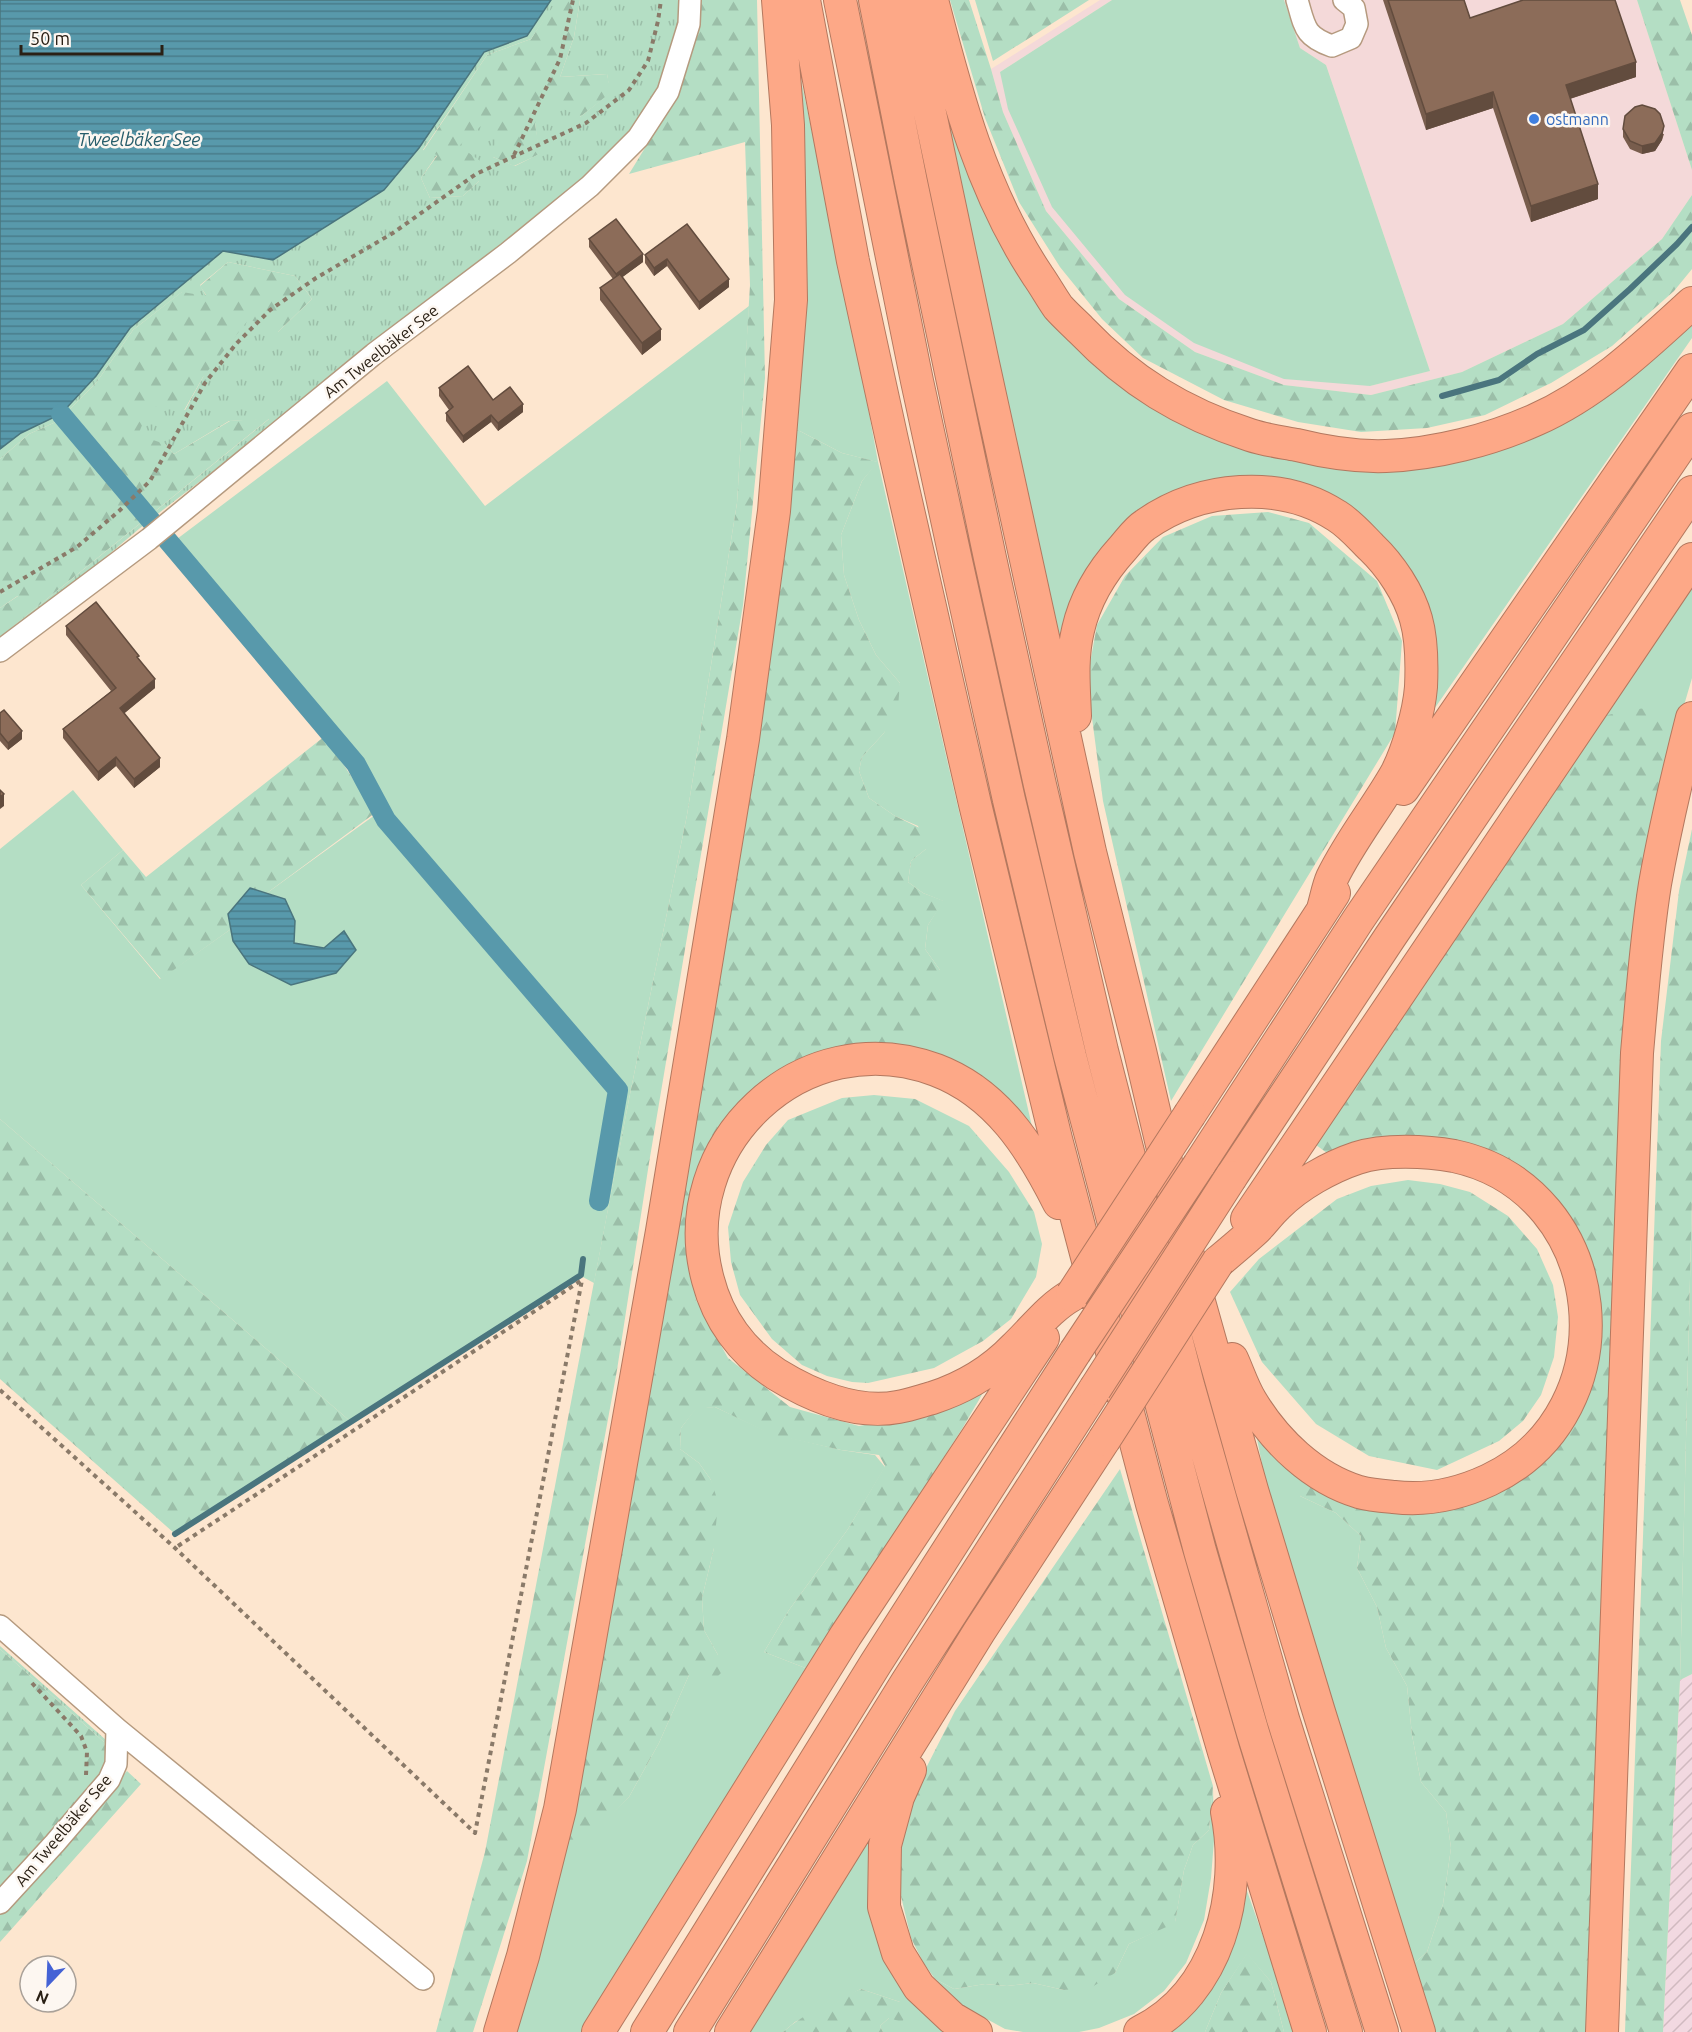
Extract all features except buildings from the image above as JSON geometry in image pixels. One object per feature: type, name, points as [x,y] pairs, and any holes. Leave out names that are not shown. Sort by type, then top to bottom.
[{"type":"highway","points":[[500,2032],[524,1956],[560,1809],[662,1231],[745,728],[774,511],[791,300],[788,125],[778,0]]},
{"type":"highway","points":[[804,0],[853,261],[890,429],[978,815],[1056,1139],[1152,1504],[1224,1752],[1310,2032]]},
{"type":"highway","points":[[840,0],[912,358],[956,561],[1009,800],[1070,1056],[1200,1551],[1253,1733],[1347,2032]]},
{"type":"highway","points":[[875,0],[992,569],[1102,1051],[1188,1385],[1283,1719],[1382,2032]]},
{"type":"highway","points":[[906,0],[990,398],[1090,852],[1198,1298],[1252,1490],[1419,2032]]},
{"type":"highway","points":[[932,0],[959,104],[984,172],[1017,245],[1058,307],[1103,353],[1167,400],[1205,419],[1252,436],[1325,451],[1385,456],[1438,449],[1486,437],[1536,420],[1587,391],[1635,356],[1692,303]]},
{"type":"highway","points":[[598,2032],[846,1635],[1072,1295],[1323,909],[1438,737],[1692,370]]},
{"type":"highway","points":[[647,2032],[876,1663],[1075,1352],[1364,911],[1692,429]]},
{"type":"highway","points":[[1090,852],[1096,830],[1075,721],[1072,663],[1078,629],[1091,592],[1113,559],[1143,526],[1175,507],[1213,495],[1243,492],[1286,495],[1312,503],[1338,517],[1383,558],[1400,582],[1416,618],[1421,654],[1421,689],[1412,730],[1397,771],[1332,880],[1323,909]]},
{"type":"highway","points":[[690,2032],[907,1682],[1232,1177],[1390,937],[1692,492]]},
{"type":"highway","points":[[731,2032],[979,1632],[1218,1262],[1692,559]]},
{"type":"highway","points":[[1602,2032],[1637,1053],[1655,886],[1668,816],[1692,718]]},
{"type":"highway","points":[[1072,1295],[1057,1304],[993,1367],[972,1381],[935,1397],[896,1408],[857,1407],[827,1399],[796,1387],[764,1366],[735,1338],[713,1300],[702,1260],[701,1227],[709,1183],[725,1145],[749,1113],[779,1089],[801,1076],[834,1064],[876,1058],[904,1062],[935,1070],[963,1084],[989,1102],[1017,1131],[1045,1173],[1061,1205],[1069,1233],[1084,1248]]},
{"type":"highway","points":[[1198,1298],[1220,1331],[1250,1400],[1273,1432],[1298,1458],[1317,1473],[1358,1492],[1408,1499],[1436,1497],[1457,1493],[1503,1473],[1527,1456],[1543,1440],[1568,1405],[1576,1385],[1585,1348],[1587,1314],[1578,1266],[1559,1226],[1534,1197],[1507,1176],[1473,1160],[1435,1152],[1397,1152],[1359,1157],[1306,1184],[1279,1204],[1256,1230],[1218,1262]]},
{"type":"highway","points":[[976,2032],[952,2018],[919,1987],[898,1953],[884,1907],[885,1845],[898,1797],[918,1754],[969,1671],[979,1632]]},
{"type":"highway","points":[[1140,2032],[1164,2017],[1196,1985],[1209,1963],[1224,1923],[1233,1866],[1224,1795],[1224,1752]]},
{"type":"street","name":"Am Tweelbäker See","points":[[0,651],[149,539],[374,354],[508,253],[590,186],[638,138],[668,92],[689,24],[690,0]]},
{"type":"street","points":[[1297,0],[1307,31],[1318,41],[1332,46],[1351,38],[1357,24],[1354,8],[1344,0]]},
{"type":"street","points":[[0,1626],[117,1729],[423,1979]]},
{"type":"street","name":"Am Tweelbäker See","points":[[0,1903],[109,1780],[117,1764],[117,1729]]},
{"type":"path","points":[[514,155],[530,126],[560,58],[573,0]]},
{"type":"path","points":[[0,592],[77,547],[150,481],[205,383],[236,344],[270,310],[316,278],[393,233],[476,174],[586,123],[629,90],[648,61],[661,0]]},
{"type":"path","points":[[0,1390],[175,1548],[475,1833],[582,1280],[175,1548]]},
{"type":"path","points":[[24,1676],[81,1736],[87,1752],[87,1773],[82,1782]]},
{"type":"shaded area","points":[[1100,0],[1112,0],[1000,72],[1370,386],[1430,371],[1326,65],[1300,48],[1284,0],[1637,0],[1692,170],[1692,195],[1662,239],[1563,324],[1462,372],[1371,395],[1284,385],[1195,352],[1119,299],[1046,211],[1003,112],[991,69]]},
{"type":"shaded area","points":[[1692,1674],[1692,2032],[1663,2032],[1680,1680]]},
{"type":"green space","points":[[551,0],[556,0],[556,2],[531,39],[487,55],[423,150],[437,155],[421,178],[430,198],[463,196],[479,181],[479,160],[459,146],[482,125],[497,130],[493,157],[515,166],[539,154],[535,123],[547,101],[580,117],[610,93],[607,74],[560,77],[574,37],[580,0],[683,0],[683,23],[659,87],[629,133],[584,179],[369,351],[146,523],[74,584],[0,641],[0,637],[269,419],[229,421],[174,454],[165,444],[138,435],[150,406],[185,410],[203,377],[249,319],[278,332],[312,299],[295,276],[228,262],[200,285],[206,296],[182,292],[133,330],[96,383],[58,421],[29,434],[0,459],[0,449],[21,433],[61,413],[96,376],[130,328],[223,251],[273,259],[384,190],[419,148],[484,52],[527,36]]},
{"type":"green space","points":[[556,0],[580,0],[574,37],[560,77],[607,74],[611,93],[580,117],[535,123],[540,154],[514,166],[493,157],[479,160],[479,181],[463,196],[430,198],[421,178],[437,156],[423,151],[487,55],[531,39]]},
{"type":"green space","points":[[701,0],[757,0],[765,378],[743,605],[649,1163],[617,1370],[527,1861],[473,2032],[436,2032],[485,1852],[629,1099],[687,815],[737,503],[750,285],[745,142],[629,174],[678,94],[698,23]]},
{"type":"green space","points":[[950,0],[969,0],[1003,112],[1046,211],[1119,299],[1195,352],[1284,385],[1371,395],[1462,372],[1563,324],[1662,239],[1692,195],[1692,269],[1674,291],[1612,346],[1551,383],[1485,415],[1427,428],[1361,432],[1298,422],[1224,400],[1143,358],[1102,319],[1060,267],[1019,202],[985,118]]},
{"type":"green space","points":[[975,0],[1089,0],[993,61]]},
{"type":"green space","points":[[1112,0],[1284,0],[1300,48],[1326,65],[1430,371],[1370,386],[1284,379],[1194,343],[1125,295],[1052,207],[1008,109],[1000,72]]},
{"type":"green space","points":[[1637,0],[1680,0],[1692,35],[1692,170]]},
{"type":"green space","points":[[788,17],[858,353],[878,462],[1034,1135],[889,1052],[940,970],[925,949],[928,925],[943,901],[923,893],[908,882],[911,861],[926,849],[918,826],[895,816],[869,798],[859,771],[862,757],[884,733],[900,683],[876,655],[859,620],[844,575],[841,535],[862,481],[877,462],[842,453],[794,428]]},
{"type":"green space","points":[[942,86],[1022,270],[1200,428],[1440,460],[1692,313],[1692,338],[1430,715],[1432,653],[1343,510],[1171,497],[1060,655],[993,360]]},
{"type":"green space","points":[[228,262],[295,276],[312,299],[278,332],[203,377],[165,444],[174,454],[230,421],[270,418],[0,637],[0,608],[18,596],[0,593],[0,459],[29,434],[58,421],[96,383],[133,330],[183,291],[206,295],[200,286]]},
{"type":"green space","points":[[749,306],[737,503],[687,815],[594,1283],[581,1276],[350,1421],[0,1119],[0,849],[73,790],[123,850],[81,885],[160,979],[231,929],[233,941],[324,949],[294,943],[295,921],[285,899],[267,893],[386,807],[363,761],[173,542],[387,381],[485,506]]},
{"type":"green space","points":[[794,428],[842,453],[878,462],[862,481],[841,535],[844,575],[859,620],[876,655],[900,683],[898,707],[884,733],[862,757],[859,771],[869,798],[895,816],[932,834],[926,849],[911,861],[908,882],[923,893],[944,901],[928,925],[925,949],[940,970],[938,1002],[889,1052],[772,1079],[688,1230],[696,1300],[728,1358],[790,1407],[859,1426],[918,1415],[984,1391],[808,1669],[764,1652],[789,1610],[848,1529],[885,1466],[879,1455],[841,1450],[770,1434],[715,1407],[696,1409],[681,1428],[680,1449],[699,1463],[711,1480],[718,1502],[714,1548],[702,1598],[704,1630],[718,1655],[721,1673],[711,1683],[689,1675],[659,1743],[629,1797],[587,1839],[564,1840]]},
{"type":"green space","points":[[1268,512],[1309,523],[1377,581],[1402,641],[1395,733],[1171,1101],[1103,801],[1087,680],[1097,625],[1125,576],[1163,537],[1212,516]]},
{"type":"green space","points":[[1692,583],[1692,678],[1673,743],[1600,717]]},
{"type":"green space","points":[[0,593],[19,595],[0,608]]},
{"type":"green space","points":[[1647,708],[1660,718],[1672,745],[1590,2032],[1434,2032],[1411,1966],[1427,1952],[1443,1904],[1451,1848],[1446,1812],[1421,1782],[1412,1735],[1407,1686],[1386,1648],[1377,1607],[1357,1568],[1361,1536],[1336,1513],[1300,1496],[1302,1486],[1311,1483],[1510,1484],[1599,1313],[1513,1165],[1331,1156],[1312,1142],[1600,717]]},
{"type":"green space","points":[[325,736],[375,813],[267,893],[250,888],[228,913],[231,929],[161,979],[81,885],[123,850],[146,877]]},
{"type":"green space","points":[[1692,829],[1692,1198],[1680,1680],[1663,2032],[1625,2032],[1661,1041],[1679,891]]},
{"type":"green space","points":[[874,1095],[915,1099],[969,1126],[1009,1172],[1034,1212],[1042,1244],[1036,1277],[1011,1319],[983,1341],[934,1368],[868,1383],[827,1376],[802,1365],[772,1339],[740,1295],[731,1262],[728,1227],[743,1182],[766,1145],[788,1120],[842,1098]]},
{"type":"green space","points":[[0,1119],[350,1421],[174,1533],[0,1379]]},
{"type":"green space","points":[[1408,1180],[1440,1184],[1470,1192],[1508,1216],[1537,1249],[1553,1285],[1558,1317],[1554,1357],[1541,1395],[1523,1421],[1499,1441],[1437,1470],[1369,1456],[1316,1424],[1262,1362],[1230,1292],[1259,1259],[1337,1199],[1371,1186]]},
{"type":"green space","points":[[1692,1198],[1692,1674],[1680,1680]]},
{"type":"green space","points":[[715,1407],[770,1433],[841,1450],[875,1455],[885,1467],[848,1529],[789,1610],[764,1652],[808,1669],[582,2032],[509,2032],[564,1840],[609,1816],[629,1797],[659,1743],[689,1675],[718,1655],[704,1630],[702,1598],[714,1548],[711,1480],[699,1463],[680,1449],[681,1428],[696,1408]]},
{"type":"green space","points":[[1255,1429],[1311,1483],[1300,1496],[1336,1513],[1361,1536],[1357,1568],[1377,1607],[1386,1648],[1407,1686],[1412,1735],[1421,1782],[1446,1812],[1451,1848],[1443,1904],[1427,1952],[1411,1966],[1265,1479]]},
{"type":"green space","points":[[1120,1469],[1213,1786],[1209,1830],[1193,1845],[1184,1870],[1175,1923],[1129,1944],[1115,1973],[1092,1987],[1064,1990],[1033,1983],[1007,1986],[985,1984],[954,1989],[935,1979],[911,1938],[899,1888],[903,1834],[910,1808],[923,1774],[955,1711]]},
{"type":"green space","points":[[0,1646],[106,1740],[112,1765],[109,1764],[104,1742],[0,1649]]},
{"type":"green space","points":[[0,1649],[104,1742],[109,1764],[0,1893]]},
{"type":"green space","points":[[127,1771],[141,1784],[0,1942],[0,1911]]},
{"type":"green space","points":[[1213,1786],[1214,1840],[1204,1920],[1186,1963],[1164,1991],[1134,2014],[1099,2028],[1079,2032],[1023,2032],[1005,2029],[963,2006],[935,1979],[954,1989],[985,1984],[1007,1986],[1033,1983],[1064,1990],[1115,1973],[1129,1944],[1175,1922],[1184,1870],[1193,1845],[1209,1830]]},
{"type":"green space","points":[[875,1823],[872,1867],[954,2032],[883,2032],[880,2026],[900,2002],[861,1989],[795,2022],[783,2032],[745,2032]]},
{"type":"green space","points":[[1241,1874],[1297,2032],[1284,2032],[1271,1982],[1247,1954],[1221,1993],[1205,2032],[1161,2032]]},
{"type":"green space","points":[[1247,1953],[1271,1982],[1284,2032],[1205,2032],[1221,1993]]},
{"type":"green space","points":[[861,1989],[900,2002],[908,2014],[902,2022],[889,2018],[880,2026],[883,2032],[783,2032],[820,2007]]},
{"type":"water","name":"Tweelbäker See","points":[[0,0],[551,0],[527,36],[484,52],[419,148],[384,190],[273,260],[223,251],[130,328],[96,376],[61,414],[21,433],[0,449]]},
{"type":"water","points":[[250,888],[285,899],[295,921],[294,943],[324,948],[344,931],[356,950],[336,973],[291,985],[249,964],[233,941],[228,914]]},
{"type":"waterway","points":[[1442,396],[1499,380],[1537,354],[1584,330],[1630,289],[1692,227]]},
{"type":"waterway","points":[[61,414],[356,764],[386,820],[618,1090],[599,1201]]},
{"type":"waterway","points":[[175,1534],[581,1275],[583,1259]]},
{"type":"place","name":"ostmann","points":[[1534,119]]}]
